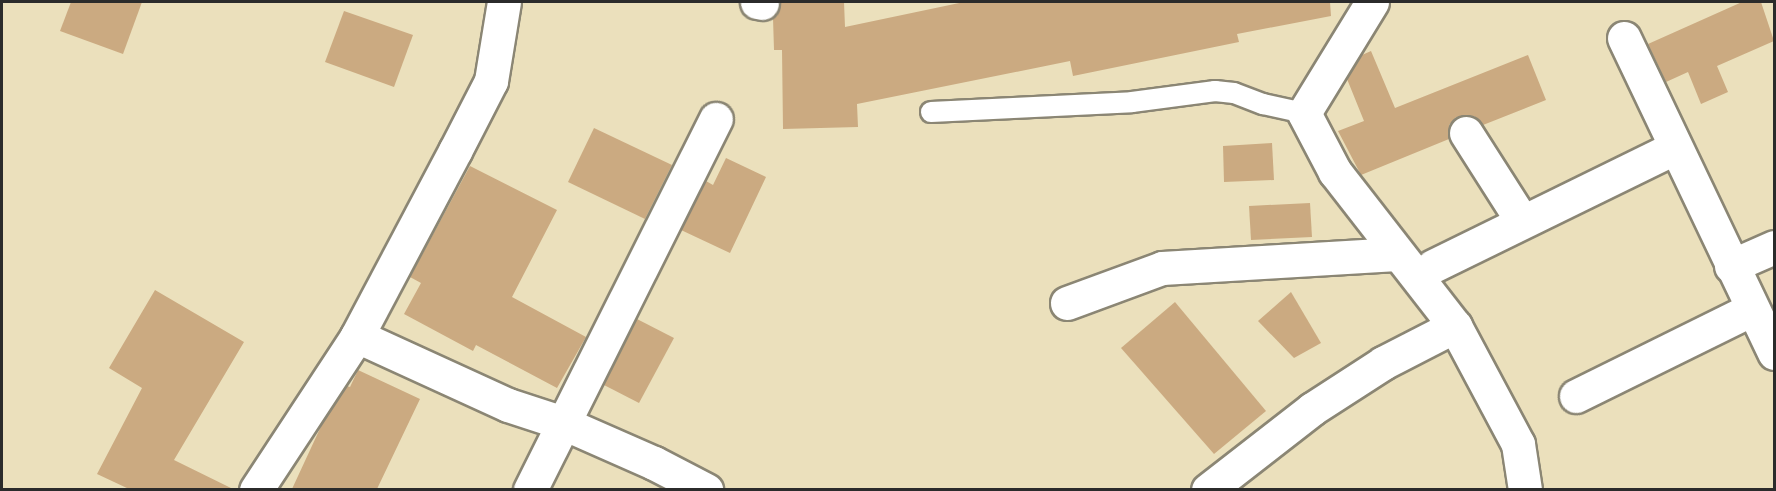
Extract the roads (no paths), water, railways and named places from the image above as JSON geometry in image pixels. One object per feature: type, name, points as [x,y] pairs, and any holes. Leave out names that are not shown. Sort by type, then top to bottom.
[{"type":"street","points":[[256,489],[357,336],[491,81],[504,2]]},
{"type":"street","points":[[1372,2],[1304,113],[1335,172],[1455,326],[1518,444],[1526,489]]},
{"type":"street","points":[[1624,38],[1674,148],[1774,352]]},
{"type":"street","points":[[530,489],[716,119]]},
{"type":"street","points":[[1466,133],[1522,221]]},
{"type":"street","points":[[1433,266],[1674,148]]},
{"type":"street","points":[[1731,266],[1774,247]]},
{"type":"street","points":[[1067,303],[1132,276],[1172,267],[1397,254]]},
{"type":"street","points":[[1576,396],[1752,309]]},
{"type":"street","points":[[1208,489],[1312,409],[1383,363],[1455,326]]},
{"type":"street","points":[[357,336],[508,405],[563,423],[706,489]]},
{"type":"lane","points":[[931,112],[1132,102],[1215,91],[1234,93],[1263,104],[1304,113]]}]
